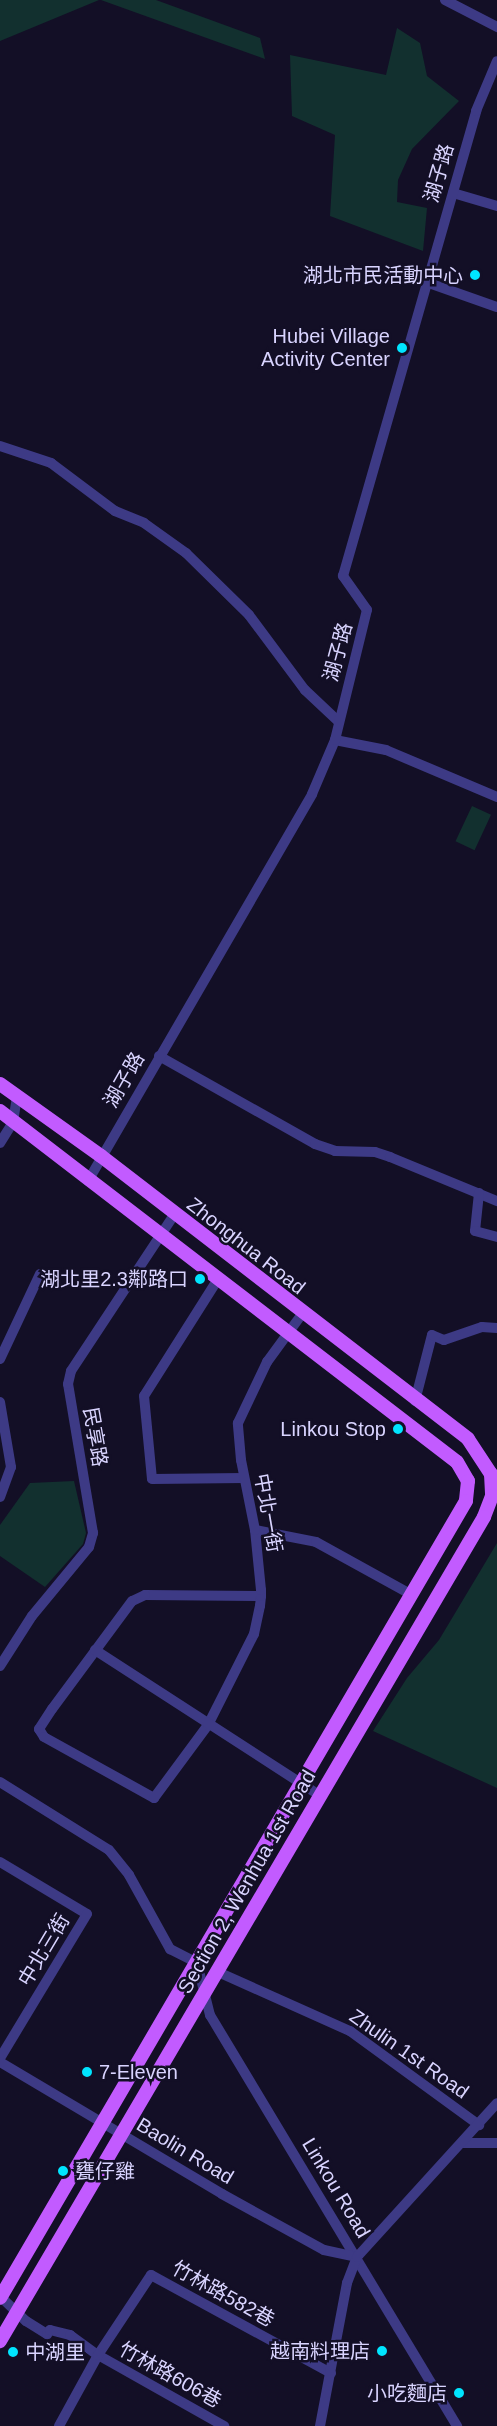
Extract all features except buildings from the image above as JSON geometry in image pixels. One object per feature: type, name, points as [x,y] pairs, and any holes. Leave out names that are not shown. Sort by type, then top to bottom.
[{"type":"main road","name":"Zhonghua Road","points":[[0,1084],[101,1156],[302,1314],[468,1439]]},
{"type":"main road","points":[[0,1112],[287,1334]]},
{"type":"main road","name":"Section 2, Wenhua 1st Road","points":[[0,2297],[302,1785],[466,1501],[468,1481],[457,1462],[287,1334]]},
{"type":"main road","name":"Section 2, Wenhua 1st Road","points":[[0,2341],[484,1517],[492,1496],[491,1474],[468,1439]]},
{"type":"main road","points":[[197,1963],[218,1972]]},
{"type":"street","points":[[446,0],[497,27]]},
{"type":"street","name":"湖子路","points":[[87,1180],[312,794],[335,740],[367,610],[342,576],[476,111],[497,61]]},
{"type":"street","points":[[453,193],[497,206]]},
{"type":"street","points":[[426,282],[497,308]]},
{"type":"street","points":[[0,446],[51,463],[115,511],[153,528],[186,553],[249,615],[305,690],[338,721]]},
{"type":"street","points":[[335,740],[386,750],[497,797]]},
{"type":"street","points":[[159,1056],[315,1144],[343,1153],[375,1152],[497,1200]]},
{"type":"street","points":[[0,1112],[18,1096]]},
{"type":"street","points":[[0,1143],[13,1122],[18,1096]]},
{"type":"street","points":[[479,1193],[475,1231],[497,1237]]},
{"type":"street","name":"民享路","points":[[0,1666],[32,1616],[89,1547],[93,1533],[68,1384],[71,1371],[174,1215]]},
{"type":"street","points":[[0,1359],[40,1274]]},
{"type":"street","points":[[218,1279],[144,1396],[152,1479],[244,1478]]},
{"type":"street","name":"中北一街","points":[[95,1650],[39,1729],[44,1737],[154,1798],[208,1725],[254,1634],[261,1596],[255,1530],[244,1478],[238,1423],[259,1377],[302,1314]]},
{"type":"street","points":[[415,1401],[432,1335],[444,1340],[482,1327],[497,1328]]},
{"type":"street","points":[[0,1402],[11,1467],[0,1497]]},
{"type":"street","points":[[255,1530],[316,1542],[411,1595]]},
{"type":"street","points":[[261,1596],[145,1595],[132,1601],[95,1650],[198,1713],[208,1725],[321,1796]]},
{"type":"street","points":[[0,1782],[110,1850],[129,1875],[170,1949],[197,1963]]},
{"type":"street","name":"中北三街","points":[[0,2060],[87,1914],[1,1864]]},
{"type":"street","name":"Linkou Road","points":[[197,1963],[210,2014],[457,2426]]},
{"type":"street","name":"Zhulin 1st Road","points":[[218,1972],[350,2031],[479,2125]]},
{"type":"street","name":"Baolin Road","points":[[0,2060],[122,2134],[324,2250],[357,2257]]},
{"type":"street","points":[[320,2426],[347,2283],[357,2257],[497,2103]]},
{"type":"street","points":[[463,2143],[497,2143]]},
{"type":"street","name":"竹林路582巷","points":[[98,2355],[151,2275],[331,2373]]},
{"type":"street","name":"竹林路606巷","points":[[0,2297],[46,2334],[50,2330],[70,2335],[98,2355],[224,2426]]},
{"type":"street","points":[[59,2426],[98,2355]]},
{"type":"green space","points":[[0,0],[99,0],[0,41]]},
{"type":"green space","points":[[101,0],[156,0],[260,38],[265,59]]},
{"type":"green space","points":[[397,28],[420,43],[427,76],[459,101],[412,149],[398,180],[397,202],[427,208],[423,251],[330,216],[335,135],[292,116],[290,55],[386,75]]},
{"type":"green space","points":[[472,806],[491,815],[475,850],[456,841]]},
{"type":"green space","points":[[74,1481],[86,1533],[83,1544],[45,1587],[0,1556],[0,1525],[30,1483]]},
{"type":"green space","points":[[497,1543],[497,1788],[373,1731],[407,1678],[439,1640]]},
{"type":"place","name":"湖北市民活動中心","points":[[475,275]]},
{"type":"place","name":"Hubei Village Activity Center","points":[[402,348]]},
{"type":"place","name":"湖北里2.3鄰路口","points":[[200,1279]]},
{"type":"place","name":"Linkou Stop","points":[[398,1429]]},
{"type":"place","name":"7-Eleven","points":[[87,2072]]},
{"type":"place","name":"甕仔雞","points":[[63,2171]]},
{"type":"place","name":"越南料理店","points":[[382,2351]]},
{"type":"place","name":"中湖里","points":[[13,2352]]},
{"type":"place","name":"小吃麵店","points":[[459,2393]]}]
